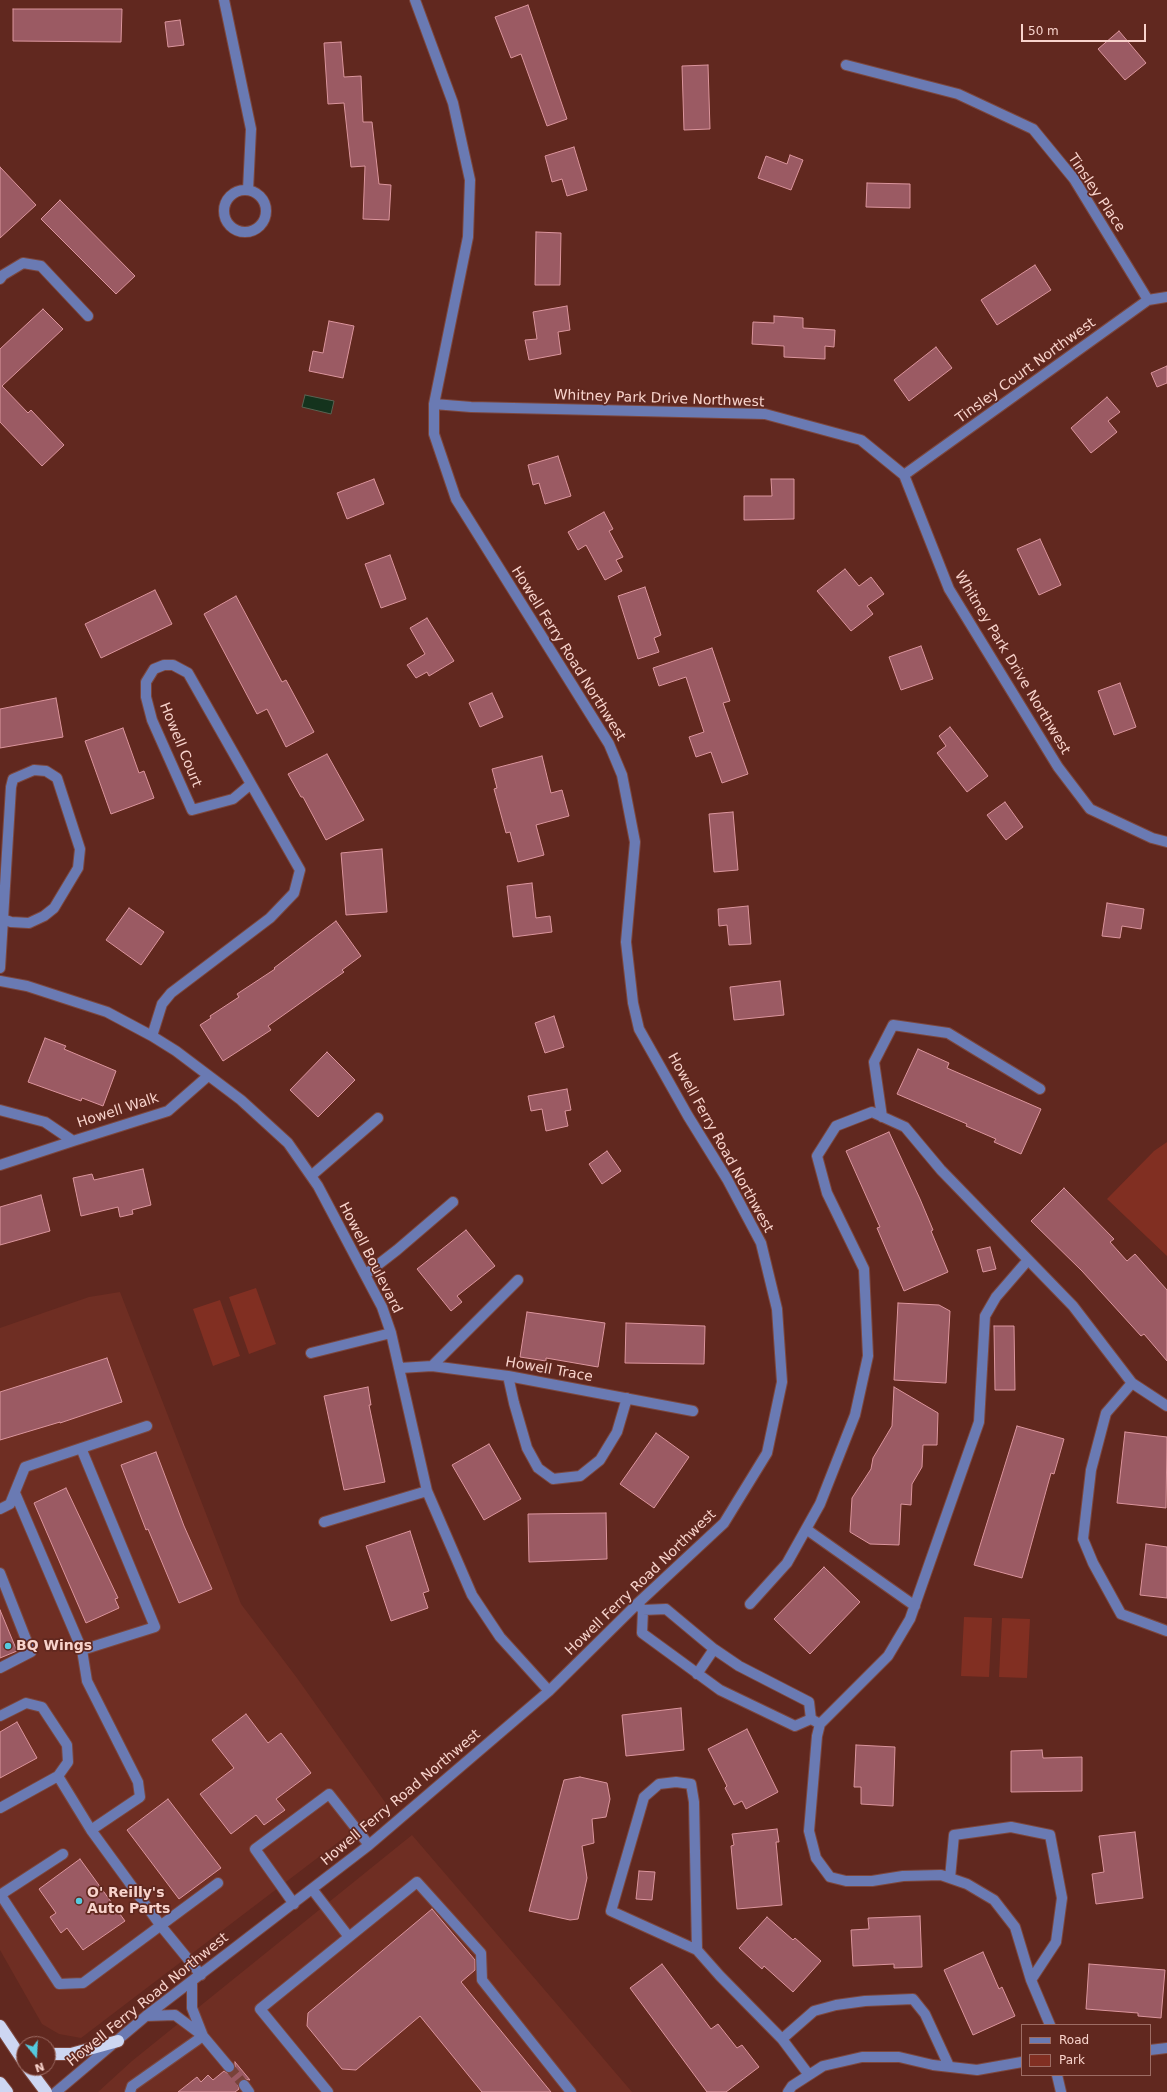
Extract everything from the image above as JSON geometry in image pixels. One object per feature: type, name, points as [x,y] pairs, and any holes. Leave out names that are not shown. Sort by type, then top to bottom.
[{"type":"highway","points":[[0,2026],[16,2049]]},
{"type":"highway","points":[[56,2054],[71,2054],[118,2041]]},
{"type":"highway","points":[[12,2043],[16,2045]]},
{"type":"highway","points":[[34,2076],[46,2092]]},
{"type":"highway","points":[[0,2083],[7,2092]]},
{"type":"street","points":[[224,0],[251,129],[248,190]]},
{"type":"street","name":"Howell Ferry Road Northwest","points":[[56,2092],[146,2016],[369,1845],[550,1691],[640,1607],[724,1523],[767,1453],[782,1382],[777,1309],[761,1243],[727,1178],[688,1116],[639,1028],[633,1003],[626,942],[635,842],[622,775],[609,744],[456,499],[434,434],[434,404],[468,237],[470,180],[453,103],[415,0]]},
{"type":"street","name":"Tinsley Place","points":[[846,65],[958,94],[1033,129],[1074,179],[1148,300]]},
{"type":"street","points":[[248,190],[260,196],[264,201],[266,214],[260,226],[255,230],[242,232],[229,225],[224,212],[225,204],[234,193],[248,190]]},
{"type":"street","points":[[0,279],[3,275],[23,263],[41,266],[88,316]]},
{"type":"street","name":"Tinsley Court Northwest","points":[[904,475],[1148,300],[1167,297]]},
{"type":"street","name":"Whitney Park Drive Northwest","points":[[434,404],[471,408],[765,414],[861,440],[904,475],[949,589],[1058,767],[1090,809],[1152,838],[1167,842]]},
{"type":"street","name":"Howell Court","points":[[152,1036],[162,1004],[171,993],[270,918],[294,893],[300,870],[251,784],[188,674],[173,665],[164,664],[154,669],[146,682],[148,705],[152,720],[192,810],[233,799],[251,784]]},
{"type":"street","points":[[0,968],[3,919],[8,859],[9,804],[13,779],[34,770],[46,771],[57,778],[76,830],[80,849],[78,868],[54,908],[44,916],[29,923],[11,922],[3,919]]},
{"type":"street","name":"Howell Boulevard","points":[[0,981],[27,986],[107,1012],[152,1036],[176,1051],[241,1100],[288,1143],[311,1176],[366,1274],[382,1307],[391,1333],[400,1368],[428,1491],[472,1595],[500,1637],[550,1691]]},
{"type":"street","points":[[882,1117],[874,1062],[893,1025],[948,1033],[1040,1089]]},
{"type":"street","name":"Howell Walk","points":[[0,1165],[168,1111],[208,1076]]},
{"type":"street","name":"Howell Walk","points":[[0,1110],[45,1122],[73,1141]]},
{"type":"street","points":[[750,1604],[787,1563],[820,1504],[855,1416],[868,1356],[864,1269],[828,1193],[817,1156],[836,1126],[872,1112],[905,1127],[941,1170],[1072,1306],[1132,1382],[1167,1406]]},
{"type":"street","points":[[311,1176],[378,1118]]},
{"type":"street","points":[[366,1274],[397,1250],[453,1202]]},
{"type":"street","points":[[1028,1260],[996,1297],[985,1316],[979,1422],[910,1619],[888,1656],[820,1724],[817,1736],[809,1831],[816,1858],[830,1877],[846,1880],[872,1881],[903,1876],[941,1875],[967,1884],[994,1900],[1015,1927],[1031,1980],[1050,2024]]},
{"type":"street","points":[[432,1366],[518,1280]]},
{"type":"street","points":[[311,1353],[391,1333]]},
{"type":"street","name":"Howell Trace","points":[[400,1368],[432,1366],[508,1376],[693,1411]]},
{"type":"street","points":[[508,1376],[527,1448],[538,1468],[553,1479],[580,1476],[600,1460],[617,1432],[627,1398]]},
{"type":"street","points":[[1132,1382],[1106,1413],[1091,1470],[1083,1539],[1093,1563],[1121,1614],[1167,1631]]},
{"type":"street","points":[[0,1509],[10,1504],[24,1467],[148,1426]]},
{"type":"street","points":[[81,1448],[155,1627],[82,1650]]},
{"type":"street","points":[[324,1522],[428,1491]]},
{"type":"street","points":[[15,1493],[82,1650],[87,1681],[138,1782],[140,1797],[91,1830]]},
{"type":"street","points":[[806,1530],[915,1606]]},
{"type":"street","points":[[0,1573],[31,1652],[0,1668]]},
{"type":"street","points":[[811,1718],[795,1726],[720,1690],[642,1633],[640,1607],[666,1609],[714,1649],[739,1666],[809,1702],[811,1718],[820,1724]]},
{"type":"street","points":[[697,1674],[714,1649]]},
{"type":"street","points":[[0,1716],[26,1703],[42,1707],[67,1745],[68,1762],[58,1776],[0,1808]]},
{"type":"street","points":[[58,1776],[91,1830],[197,1978],[192,2008],[203,2036]]},
{"type":"street","points":[[698,1950],[694,1802],[691,1784],[676,1782],[659,1784],[644,1797],[611,1911],[698,1950],[720,1976],[782,2039],[809,2075]]},
{"type":"street","points":[[294,1904],[255,1849],[329,1794],[369,1845]]},
{"type":"street","points":[[950,1878],[954,1836],[1011,1827],[1050,1835],[1062,1898],[1056,1942],[1031,1980]]},
{"type":"street","points":[[63,1854],[0,1894],[59,1984],[83,1983],[218,1883]]},
{"type":"street","points":[[328,2092],[260,2009],[417,1882],[481,1952],[482,1980],[571,2092]]},
{"type":"street","points":[[312,1889],[349,1937]]},
{"type":"street","points":[[782,2039],[814,2011],[836,2005],[866,2001],[913,1999],[925,2014],[949,2066]]},
{"type":"street","points":[[146,2016],[175,2015],[203,2036],[229,2067]]},
{"type":"street","points":[[130,2092],[132,2086],[203,2036]]},
{"type":"street","points":[[1151,2050],[1167,2048]]},
{"type":"street","points":[[788,2092],[792,2086],[823,2066],[862,2057],[899,2058],[933,2065],[977,2070],[1021,2062]]},
{"type":"street","points":[[1057,2076],[1061,2092]]},
{"type":"shaded area","points":[[305,395],[334,401],[331,414],[302,407]]},
{"type":"shaded area","points":[[120,1292],[241,1604],[297,1678],[387,1805],[81,2038],[59,2034],[42,2024],[0,1950],[0,1328],[89,1297]]},
{"type":"shaded area","points":[[412,1835],[632,2092],[98,2092],[132,2061]]},
{"type":"green space","points":[[1167,1142],[1167,1256],[1107,1199],[1154,1151]]},
{"type":"green space","points":[[256,1288],[276,1344],[249,1354],[229,1297]]},
{"type":"green space","points":[[220,1300],[240,1356],[213,1366],[193,1309]]},
{"type":"green space","points":[[964,1617],[992,1618],[989,1677],[961,1676]]},
{"type":"green space","points":[[1002,1618],[1030,1619],[1027,1678],[999,1677]]},
{"type":"building","points":[[528,5],[567,119],[547,126],[521,54],[511,58],[495,17]]},
{"type":"building","points":[[13,9],[122,9],[121,42],[13,41]]},
{"type":"building","points":[[180,20],[184,45],[168,47],[165,22]]},
{"type":"building","points":[[1119,31],[1146,63],[1125,80],[1098,49]]},
{"type":"building","points":[[341,42],[344,77],[361,76],[363,122],[372,122],[379,184],[391,185],[389,220],[363,219],[365,166],[351,167],[344,103],[328,104],[324,43]]},
{"type":"building","points":[[708,65],[710,129],[684,130],[682,66]]},
{"type":"building","points":[[574,147],[587,190],[567,196],[562,179],[552,182],[545,156]]},
{"type":"building","points":[[790,155],[803,160],[791,190],[758,178],[766,156],[787,164]]},
{"type":"building","points":[[0,167],[36,205],[0,238]]},
{"type":"building","points":[[867,183],[910,184],[910,208],[866,207]]},
{"type":"building","points":[[60,200],[135,276],[116,294],[41,219]]},
{"type":"building","points":[[536,232],[561,233],[560,285],[535,285]]},
{"type":"building","points":[[1035,265],[1051,290],[997,325],[981,300]]},
{"type":"building","points":[[567,306],[570,330],[558,332],[561,354],[529,360],[525,340],[537,339],[533,312]]},
{"type":"building","points":[[43,309],[63,329],[2,386],[28,413],[31,410],[64,445],[42,466],[0,422],[0,349]]},
{"type":"building","points":[[774,316],[803,318],[803,328],[835,330],[834,347],[825,346],[825,359],[784,357],[784,346],[752,344],[753,322],[774,323]]},
{"type":"building","points":[[329,321],[354,326],[343,378],[309,371],[313,351],[323,353]]},
{"type":"building","points":[[936,347],[952,368],[909,401],[894,380]]},
{"type":"building","points":[[1167,366],[1167,383],[1157,387],[1151,373]]},
{"type":"building","points":[[1107,397],[1120,412],[1108,421],[1117,432],[1091,453],[1071,428]]},
{"type":"building","points":[[558,456],[571,496],[545,504],[539,483],[533,485],[528,465]]},
{"type":"building","points":[[374,479],[384,504],[347,519],[337,493]]},
{"type":"building","points":[[771,479],[794,479],[794,519],[744,520],[744,496],[772,496]]},
{"type":"building","points":[[604,512],[613,529],[609,531],[623,557],[616,560],[622,571],[605,580],[586,545],[578,550],[568,532]]},
{"type":"building","points":[[1040,539],[1061,585],[1039,595],[1017,549]]},
{"type":"building","points":[[390,555],[406,599],[381,608],[365,564]]},
{"type":"building","points":[[845,569],[859,586],[871,577],[884,594],[867,606],[873,614],[851,631],[817,591]]},
{"type":"building","points":[[645,587],[661,635],[654,638],[659,652],[638,659],[618,596]]},
{"type":"building","points":[[155,590],[172,624],[101,658],[85,624]]},
{"type":"building","points":[[236,596],[282,682],[286,680],[314,732],[286,747],[267,709],[257,714],[204,614]]},
{"type":"building","points":[[427,618],[454,661],[429,676],[427,672],[416,678],[407,665],[425,654],[410,628]]},
{"type":"building","points":[[921,646],[933,679],[901,690],[889,657]]},
{"type":"building","points":[[712,648],[730,701],[723,703],[748,774],[722,783],[711,752],[696,757],[689,737],[704,732],[686,677],[659,686],[653,668]]},
{"type":"building","points":[[1120,683],[1136,727],[1114,735],[1098,691]]},
{"type":"building","points":[[492,693],[503,717],[480,727],[469,703]]},
{"type":"building","points":[[56,698],[63,737],[0,748],[0,709]]},
{"type":"building","points":[[950,727],[988,776],[967,792],[937,753],[946,746],[939,736]]},
{"type":"building","points":[[123,728],[139,773],[144,771],[154,798],[111,814],[85,741]]},
{"type":"building","points":[[327,754],[364,820],[326,840],[303,797],[301,797],[288,774]]},
{"type":"building","points":[[542,756],[551,793],[562,790],[569,816],[536,825],[544,855],[518,862],[510,832],[506,833],[494,789],[497,788],[492,769]]},
{"type":"building","points":[[1005,802],[1023,827],[1006,840],[987,815]]},
{"type":"building","points":[[733,812],[738,870],[714,872],[709,814]]},
{"type":"building","points":[[382,849],[387,912],[346,915],[341,853]]},
{"type":"building","points":[[532,883],[536,918],[550,916],[552,932],[513,937],[507,886]]},
{"type":"building","points":[[1107,903],[1144,909],[1141,929],[1122,926],[1120,938],[1102,936]]},
{"type":"building","points":[[748,906],[751,944],[729,945],[727,925],[719,926],[718,909]]},
{"type":"building","points":[[129,908],[164,932],[141,965],[106,940]]},
{"type":"building","points":[[336,921],[361,956],[342,970],[344,972],[268,1026],[271,1030],[223,1061],[200,1025],[211,1018],[210,1016],[239,997],[237,994],[275,969],[274,968]]},
{"type":"building","points":[[780,981],[784,1015],[734,1020],[730,987]]},
{"type":"building","points":[[554,1016],[564,1047],[545,1053],[535,1023]]},
{"type":"building","points":[[45,1038],[66,1046],[64,1049],[116,1071],[103,1106],[82,1098],[81,1101],[28,1082]]},
{"type":"building","points":[[918,1049],[949,1063],[947,1068],[1041,1109],[1021,1154],[994,1142],[996,1139],[966,1126],[967,1124],[897,1094]]},
{"type":"building","points":[[327,1052],[355,1080],[318,1117],[290,1090]]},
{"type":"building","points":[[567,1089],[571,1110],[565,1111],[568,1126],[546,1131],[542,1109],[531,1111],[528,1096]]},
{"type":"building","points":[[889,1132],[920,1199],[948,1272],[904,1291],[877,1228],[880,1227],[846,1151]]},
{"type":"building","points":[[607,1151],[621,1171],[602,1184],[589,1164]]},
{"type":"building","points":[[143,1169],[151,1205],[132,1210],[133,1214],[120,1217],[118,1207],[81,1216],[73,1178],[92,1174],[94,1180]]},
{"type":"building","points":[[1064,1188],[1114,1239],[1110,1242],[1127,1261],[1135,1254],[1167,1290],[1167,1361],[1144,1334],[1141,1336],[1082,1271],[1031,1221]]},
{"type":"building","points":[[41,1195],[50,1231],[0,1245],[0,1207]]},
{"type":"building","points":[[466,1230],[495,1266],[457,1296],[462,1302],[451,1311],[417,1269]]},
{"type":"building","points":[[990,1247],[996,1269],[983,1272],[977,1250]]},
{"type":"building","points":[[898,1303],[939,1305],[950,1311],[946,1383],[894,1380]]},
{"type":"building","points":[[527,1312],[605,1323],[598,1367],[546,1358],[546,1361],[520,1357]]},
{"type":"building","points":[[626,1323],[705,1326],[704,1364],[625,1363]]},
{"type":"building","points":[[994,1326],[1014,1326],[1015,1390],[995,1390]]},
{"type":"building","points":[[107,1358],[122,1402],[60,1423],[0,1440],[0,1392]]},
{"type":"building","points":[[368,1387],[371,1405],[369,1405],[385,1482],[344,1490],[324,1396]]},
{"type":"building","points":[[894,1387],[938,1413],[937,1445],[923,1445],[922,1467],[912,1484],[911,1505],[901,1504],[899,1545],[870,1544],[850,1532],[852,1498],[871,1469],[873,1458],[892,1426]]},
{"type":"building","points":[[1017,1426],[1064,1439],[1054,1474],[1051,1473],[1022,1578],[974,1565]]},
{"type":"building","points":[[1125,1432],[1167,1437],[1166,1508],[1117,1503]]},
{"type":"building","points":[[656,1433],[689,1457],[654,1508],[620,1484]]},
{"type":"building","points":[[489,1444],[521,1499],[484,1520],[452,1465]]},
{"type":"building","points":[[156,1452],[184,1526],[212,1589],[179,1603],[148,1529],[146,1530],[121,1465]]},
{"type":"building","points":[[66,1488],[118,1598],[115,1599],[119,1608],[86,1623],[34,1503]]},
{"type":"building","points":[[606,1513],[607,1559],[529,1562],[528,1514]]},
{"type":"building","points":[[410,1531],[429,1591],[423,1593],[428,1608],[391,1621],[366,1546]]},
{"type":"building","points":[[1146,1544],[1167,1547],[1167,1598],[1140,1595]]},
{"type":"building","points":[[824,1567],[860,1602],[810,1654],[774,1619]]},
{"type":"building","points":[[0,1610],[17,1651],[0,1658]]},
{"type":"building","points":[[681,1708],[684,1750],[626,1756],[622,1715]]},
{"type":"building","points":[[246,1714],[268,1743],[281,1733],[311,1773],[276,1799],[285,1810],[264,1825],[256,1815],[231,1834],[200,1794],[234,1768],[212,1740]]},
{"type":"building","points":[[17,1722],[37,1758],[0,1778],[0,1732]]},
{"type":"building","points":[[747,1729],[778,1792],[746,1809],[742,1801],[734,1805],[725,1788],[727,1786],[708,1749]]},
{"type":"building","points":[[856,1745],[895,1747],[893,1806],[861,1804],[861,1787],[854,1787]]},
{"type":"building","points":[[1042,1750],[1043,1758],[1082,1757],[1082,1791],[1011,1792],[1011,1751]]},
{"type":"building","points":[[580,1777],[607,1783],[610,1799],[606,1817],[592,1819],[594,1843],[582,1846],[587,1878],[578,1919],[570,1920],[529,1911],[564,1780]]},
{"type":"building","points":[[168,1799],[221,1868],[179,1899],[127,1830]]},
{"type":"building","points":[[777,1829],[779,1842],[776,1842],[782,1905],[737,1909],[731,1846],[734,1845],[732,1834]]},
{"type":"building","points":[[1135,1832],[1143,1898],[1096,1904],[1092,1874],[1104,1872],[1099,1836]]},
{"type":"building","name":"O' Reilly's Auto Parts","points":[[80,1859],[125,1921],[83,1950],[67,1928],[61,1933],[50,1917],[56,1913],[39,1889]]},
{"type":"building","points":[[639,1871],[655,1872],[652,1900],[636,1899]]},
{"type":"building","points":[[432,1909],[475,1960],[475,1970],[461,1982],[551,2092],[482,2092],[420,2016],[356,2070],[342,2069],[307,2026],[308,2013]]},
{"type":"building","points":[[920,1916],[922,1967],[894,1968],[894,1964],[853,1966],[851,1930],[869,1929],[868,1918]]},
{"type":"building","points":[[767,1917],[793,1940],[795,1938],[821,1961],[793,1992],[764,1966],[762,1969],[739,1948]]},
{"type":"building","points":[[983,1952],[999,1989],[1002,1987],[1015,2016],[973,2035],[944,1970]]},
{"type":"building","points":[[662,1964],[711,2029],[718,2024],[737,2048],[742,2045],[759,2067],[726,2092],[707,2092],[630,1988]]},
{"type":"building","points":[[1089,1964],[1165,1970],[1161,2018],[1138,2016],[1138,2013],[1086,2009]]},
{"type":"building","points":[[235,2062],[250,2080],[240,2080],[238,2085],[239,2089],[235,2092],[178,2092],[197,2077],[201,2082],[208,2075],[213,2080],[224,2071],[227,2073],[233,2072],[235,2069]]},
{"type":"tunnel","points":[[229,2067],[244,2085]]},
{"type":"place","name":"BQ Wings","points":[[8,1646]]},
{"type":"place","name":"O' Reilly's Auto Parts","points":[[79,1901]]}]
